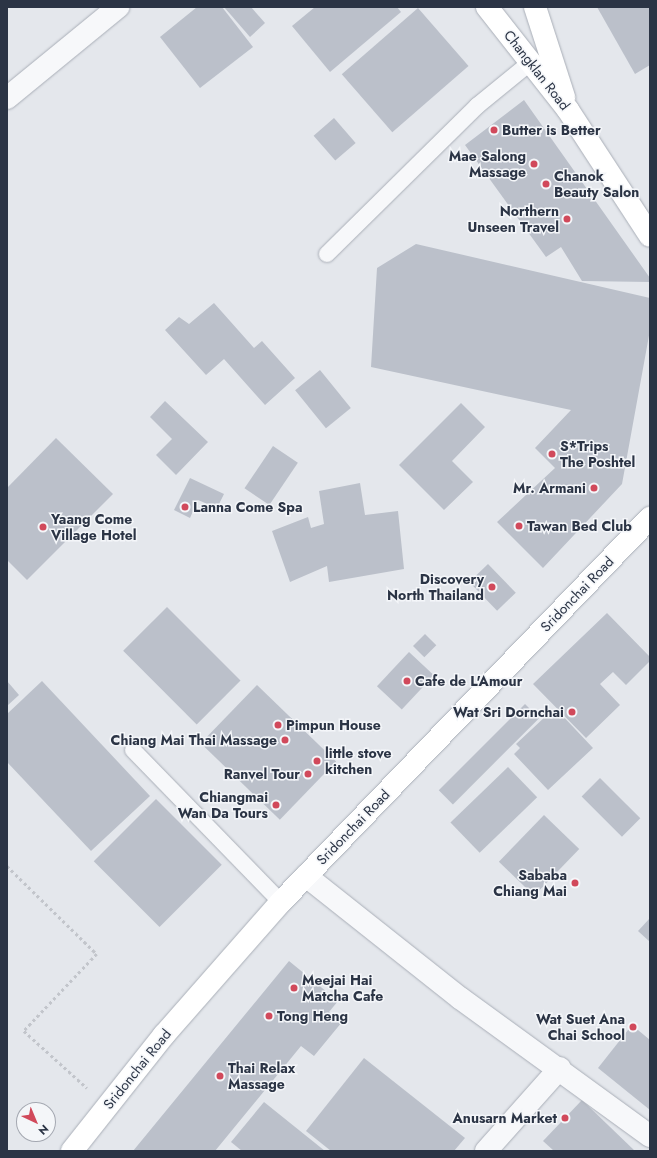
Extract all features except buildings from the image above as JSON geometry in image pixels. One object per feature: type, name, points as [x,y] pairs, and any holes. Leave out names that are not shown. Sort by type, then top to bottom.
[{"type":"street","points":[[7,98],[118,7]]},
{"type":"street","name":"Changklan Road","points":[[487,7],[568,110],[650,236]]},
{"type":"street","points":[[536,7],[568,110]]},
{"type":"street","name":"Sridonchai Road","points":[[72,1151],[106,1106],[281,902],[650,518]]},
{"type":"street","points":[[306,876],[460,998],[560,1068],[650,1136]]},
{"type":"street","points":[[486,1151],[560,1068]]},
{"type":"lane","points":[[328,254],[466,117],[531,62]]},
{"type":"lane","points":[[133,750],[281,902]]},
{"type":"path","points":[[7,866],[96,954],[24,1031],[106,1106]]},
{"type":"place","name":"Butter is Better","points":[[494,130]]},
{"type":"place","name":"Mae Salong Massage","points":[[534,164]]},
{"type":"place","name":"Chanok Beauty Salon","points":[[546,184]]},
{"type":"place","name":"Northern Unseen Travel","points":[[567,219]]},
{"type":"place","name":"S*Trips The Poshtel","points":[[552,454]]},
{"type":"place","name":"Mr. Armani","points":[[594,488]]},
{"type":"place","name":"Lanna Come Spa","points":[[185,507]]},
{"type":"place","name":"Tawan Bed Club","points":[[519,526]]},
{"type":"place","name":"Yaang Come Village Hotel","points":[[43,527]]},
{"type":"place","name":"Discovery North Thailand","points":[[492,587]]},
{"type":"place","name":"Cafe de L'Amour","points":[[407,681]]},
{"type":"place","name":"Wat Sri Dornchai","points":[[572,712]]},
{"type":"place","name":"Pimpun House","points":[[278,725]]},
{"type":"place","name":"Chiang Mai Thai Massage","points":[[285,740]]},
{"type":"place","name":"little stove kitchen","points":[[317,761]]},
{"type":"place","name":"Ranvel Tour","points":[[308,774]]},
{"type":"place","name":"Chiangmai Wan Da Tours","points":[[276,805]]},
{"type":"place","name":"Sababa Chiang Mai","points":[[575,883]]},
{"type":"place","name":"Meejai Hai Matcha Cafe","points":[[294,988]]},
{"type":"place","name":"Tong Heng","points":[[269,1016]]},
{"type":"place","name":"Wat Suet Ana Chai School","points":[[633,1027]]},
{"type":"place","name":"Thai Relax Massage","points":[[220,1076]]},
{"type":"place","name":"Anusarn Market","points":[[565,1118]]}]
